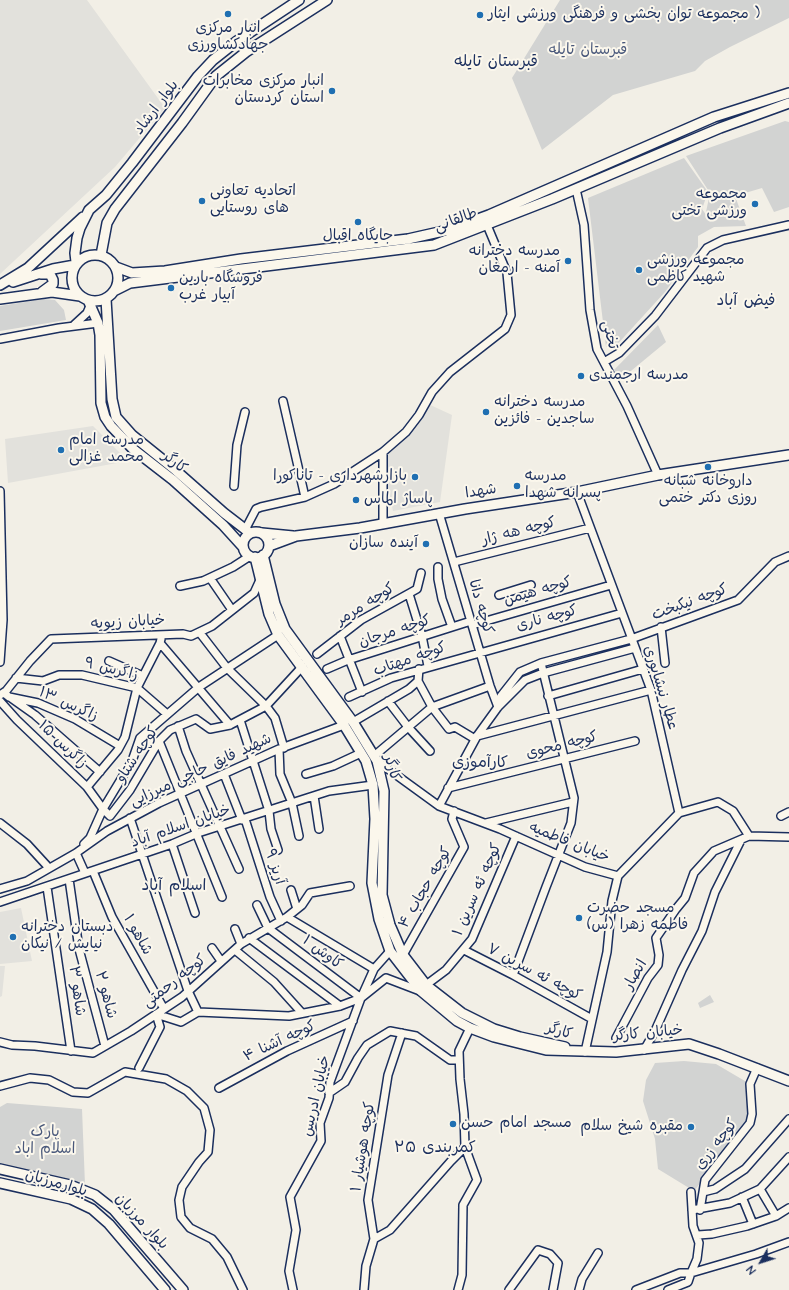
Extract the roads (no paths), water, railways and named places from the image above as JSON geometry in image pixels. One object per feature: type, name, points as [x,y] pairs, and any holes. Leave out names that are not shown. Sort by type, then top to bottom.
[{"type":"main road","name":"بلوار ارشاد","points":[[76,264],[75,253],[78,233],[89,210],[109,191],[170,115],[198,76],[213,60],[236,41],[298,0]]},
{"type":"main road","name":"بلوار ارشاد","points":[[101,255],[107,223],[122,200],[182,123],[216,76],[246,52],[327,0]]},
{"type":"main road","name":"طالقانی","points":[[114,291],[130,283],[218,267],[408,239],[448,230],[489,215],[714,117],[789,93]]},
{"type":"main road","name":"طالقانی","points":[[116,267],[124,271],[142,273],[218,267],[434,245],[576,189],[720,128],[789,103]]},
{"type":"main road","points":[[571,180],[576,189]]},
{"type":"main road","points":[[109,191],[122,200]]},
{"type":"main road","points":[[0,285],[28,268],[89,210]]},
{"type":"main road","points":[[0,285],[76,264],[88,255],[101,255],[110,260],[116,267],[118,275],[118,284],[114,291],[106,299],[97,301],[86,301],[52,292],[0,299]]},
{"type":"main road","points":[[76,264],[71,273],[71,282],[74,290],[86,301]]},
{"type":"main road","points":[[40,274],[50,274],[53,280],[49,288],[41,293]]},
{"type":"main road","name":"کارگر","points":[[106,299],[112,399],[116,417],[132,435],[248,531]]},
{"type":"main road","name":"کارگر","points":[[86,301],[98,323],[100,335],[101,403],[105,417],[111,426],[134,449],[173,480],[223,525],[243,547]]},
{"type":"main road","name":"شهدا","points":[[296,536],[577,492],[658,475],[789,455]]},
{"type":"main road","points":[[248,531],[296,536],[269,546],[256,556],[246,552],[243,547],[248,531]]},
{"type":"main road","points":[[262,533],[266,537],[269,546]]},
{"type":"main road","name":"کارگر","points":[[256,556],[260,580],[269,614],[278,635],[344,725],[366,761],[373,786],[375,819],[372,883],[379,919],[390,950],[423,988],[457,1021],[470,1028],[494,1037],[546,1050],[580,1051]]},
{"type":"main road","name":"کارگر","points":[[256,556],[286,629],[353,722],[376,758],[384,791],[382,895],[390,925],[403,955],[423,988],[462,1013],[494,1029],[520,1037],[580,1051]]},
{"type":"main road","points":[[344,725],[353,722]]},
{"type":"main road","name":"خیابان کارگر","points":[[580,1051],[644,1050],[689,1044],[789,1081]]},
{"type":"main road","name":"بلوار مرزبان","points":[[0,1169],[70,1185],[96,1196],[114,1210],[183,1290]]},
{"type":"main road","name":"بلوارمرزبان","points":[[0,1183],[71,1199],[92,1209],[109,1224],[165,1290]]},
{"type":"street","name":"تختی","points":[[576,189],[584,225],[590,310],[597,349],[627,406],[658,475]]},
{"type":"street","points":[[248,531],[256,509],[305,497],[334,484],[383,452],[406,432],[419,415],[432,392],[446,377],[505,329],[511,315],[507,273],[487,225]]},
{"type":"street","points":[[604,362],[619,353],[655,316],[707,248],[723,240],[789,225]]},
{"type":"street","points":[[74,326],[87,313],[86,301]]},
{"type":"street","points":[[0,339],[98,323]]},
{"type":"street","points":[[283,401],[305,497]]},
{"type":"street","points":[[234,486],[237,445],[244,412]]},
{"type":"street","points":[[383,452],[383,523]]},
{"type":"street","points":[[0,491],[1,595],[3,620],[0,662]]},
{"type":"street","name":"عطار نیشابوری","points":[[577,492],[650,690],[679,813]]},
{"type":"street","name":"کوچه دانا","points":[[439,513],[490,686],[498,707]]},
{"type":"street","name":"کوچه هه ژار","points":[[454,562],[590,528]]},
{"type":"street","points":[[180,586],[210,578],[256,556]]},
{"type":"street","name":"کوچه نیکبخت","points":[[498,707],[501,696],[520,672],[541,663],[631,639],[738,600],[775,562],[789,556]]},
{"type":"street","points":[[438,567],[438,580],[442,599],[452,627]]},
{"type":"street","name":"کوچه مرمر","points":[[317,654],[361,620],[417,589],[421,573]]},
{"type":"street","points":[[210,578],[232,610]]},
{"type":"street","points":[[260,580],[254,593],[200,633],[227,668],[266,706],[275,718],[281,749],[280,774],[292,803],[299,836]]},
{"type":"street","points":[[499,595],[531,585]]},
{"type":"street","name":"کوچه هیمن","points":[[472,623],[612,585]]},
{"type":"street","points":[[409,594],[422,636],[428,666]]},
{"type":"street","name":"کوچه ناری","points":[[480,651],[622,613]]},
{"type":"street","name":"کوچه مرجان","points":[[327,669],[348,660],[422,636],[472,623]]},
{"type":"street","points":[[661,627],[665,663]]},
{"type":"street","name":"خیابان زیویه","points":[[4,695],[30,661],[51,639],[182,634],[191,636],[200,633]]},
{"type":"street","points":[[87,787],[120,746],[130,720],[137,688],[160,643],[162,635]]},
{"type":"street","points":[[0,889],[26,881],[76,853],[90,838],[103,809],[132,761],[140,738],[199,688],[278,635]]},
{"type":"street","points":[[340,636],[348,660],[362,692]]},
{"type":"street","points":[[160,643],[230,725]]},
{"type":"street","points":[[439,806],[476,738],[498,707],[525,680],[543,673],[635,648]]},
{"type":"street","name":"کوچه مهتاب","points":[[349,697],[391,678],[480,651]]},
{"type":"street","points":[[109,661],[143,676]]},
{"type":"street","points":[[513,975],[571,824],[573,802],[541,663]]},
{"type":"street","name":"کوچه شتاو","points":[[103,809],[110,816],[130,790],[159,741],[170,730],[196,719],[210,729],[230,725],[266,706],[301,668]]},
{"type":"street","points":[[419,669],[418,681],[432,707],[449,729],[455,728],[476,738],[650,690]]},
{"type":"street","points":[[548,696],[643,669]]},
{"type":"street","name":"زاگرس ۹","points":[[16,678],[43,680],[59,675],[82,675],[137,688],[168,714]]},
{"type":"street","points":[[353,722],[418,681]]},
{"type":"street","points":[[376,758],[408,727],[432,707],[490,686]]},
{"type":"street","points":[[4,695],[35,715],[100,772]]},
{"type":"street","name":"زاگرس ۱۳","points":[[4,695],[38,703],[75,719],[120,746]]},
{"type":"street","name":"زاگرس ۱۵","points":[[0,701],[17,720],[87,787],[103,809]]},
{"type":"street","points":[[388,701],[408,727],[430,751]]},
{"type":"street","points":[[240,720],[269,811],[278,850]]},
{"type":"street","name":"شهید فایق حاجی میرزایی","points":[[76,853],[107,831],[181,793],[254,760],[344,725]]},
{"type":"street","points":[[178,726],[186,751],[202,783],[239,869]]},
{"type":"street","points":[[159,741],[198,833],[222,897]]},
{"type":"street","name":"کوچه محوی","points":[[448,788],[635,741]]},
{"type":"street","points":[[306,774],[333,766],[361,753]]},
{"type":"street","name":"خیابان فاطمیه","points":[[376,758],[439,806],[485,823],[559,856],[618,876],[612,901],[607,952],[592,1019],[580,1051]]},
{"type":"street","name":"آریز ۹","points":[[224,774],[243,819],[270,897],[284,919]]},
{"type":"street","name":"خیابان اسلام آباد","points":[[0,902],[172,844],[198,833],[329,791],[373,786]]},
{"type":"street","points":[[314,796],[319,829]]},
{"type":"street","points":[[485,823],[573,802]]},
{"type":"street","points":[[618,876],[679,813],[718,802],[733,811],[749,836]]},
{"type":"street","name":"کوچه حجاب ۴","points":[[403,955],[464,847],[452,819],[454,811]]},
{"type":"street","points":[[781,816],[789,812]]},
{"type":"street","points":[[130,818],[188,991],[198,1012]]},
{"type":"street","points":[[0,823],[27,844],[49,868]]},
{"type":"street","name":"کوچه ئه سرین ۱","points":[[423,988],[446,970],[472,939],[516,836]]},
{"type":"street","name":"انصار","points":[[616,1038],[648,978],[658,965],[659,955],[656,938],[685,898],[694,873],[714,851],[749,836],[789,837]]},
{"type":"street","points":[[644,1050],[655,1031],[702,931],[715,892],[741,840]]},
{"type":"street","points":[[172,844],[194,913]]},
{"type":"street","points":[[76,853],[85,873]]},
{"type":"street","name":"شاهو ۱","points":[[93,871],[112,917],[164,1009]]},
{"type":"street","name":"شاهو ۲","points":[[69,879],[79,949],[105,1046]]},
{"type":"street","name":"کوچه رحمتی","points":[[0,1042],[12,1045],[35,1046],[93,1053],[164,1009],[188,991],[241,944],[284,919],[297,909],[310,894],[350,886]]},
{"type":"street","name":"شاهو ۳","points":[[47,887],[70,1051]]},
{"type":"street","points":[[291,890],[297,909]]},
{"type":"street","points":[[257,905],[268,928]]},
{"type":"street","points":[[284,919],[374,969]]},
{"type":"street","name":"کاوش ۱","points":[[268,928],[361,998]]},
{"type":"street","points":[[235,929],[241,944]]},
{"type":"street","points":[[249,938],[340,1006]]},
{"type":"street","points":[[212,948],[222,961]]},
{"type":"street","points":[[235,950],[274,982],[302,1013]]},
{"type":"street","name":"خیابان ادریس","points":[[293,1290],[289,1271],[296,1230],[290,1197],[321,1141],[320,1123],[329,1093],[330,1082],[361,998],[374,969],[390,950]]},
{"type":"street","name":"کوچه ئه سرین ۷","points":[[464,950],[513,975],[592,1019]]},
{"type":"street","points":[[156,1014],[181,1022],[198,1012],[289,1016],[340,1006],[361,998],[386,978],[423,988]]},
{"type":"street","points":[[139,1068],[160,1028],[156,1014]]},
{"type":"street","name":"کوچه آشنا ۴","points":[[219,1088],[286,1051],[353,1021]]},
{"type":"street","points":[[458,1290],[462,1275],[463,1205],[477,1180],[465,1147],[464,1114],[459,1060],[459,1051],[470,1028]]},
{"type":"street","points":[[329,1093],[345,1082],[367,1045],[390,1031],[416,1036],[450,1060],[459,1060]]},
{"type":"street","name":"کوچه هوشیار ۱","points":[[364,1290],[366,1266],[374,1238],[368,1200],[388,1076],[402,1033]]},
{"type":"street","name":"کوچه زری","points":[[700,1210],[705,1180],[750,1123],[752,1114],[750,1084],[757,1068]]},
{"type":"street","points":[[0,1086],[30,1078],[49,1080],[73,1092],[88,1093],[125,1072],[166,1079],[187,1091],[204,1108],[210,1130],[208,1152],[199,1162],[182,1187],[179,1200],[181,1217],[190,1228],[212,1239],[227,1257],[243,1290]]},
{"type":"street","points":[[703,1192],[715,1189],[745,1169],[789,1119]]},
{"type":"street","points":[[374,1238],[390,1230],[465,1147]]},
{"type":"street","points":[[692,1210],[700,1210],[730,1203],[760,1189],[789,1157]]},
{"type":"street","points":[[760,1189],[776,1216]]},
{"type":"street","points":[[668,1290],[688,1282],[697,1258],[699,1243],[698,1235],[694,1226],[691,1192]]},
{"type":"street","points":[[742,1197],[753,1224]]},
{"type":"street","points":[[698,1235],[712,1234],[753,1224],[776,1216],[789,1208]]},
{"type":"street","points":[[636,1290],[680,1273],[691,1273],[756,1254],[789,1242]]},
{"type":"street","points":[[509,1290],[538,1250],[550,1254],[558,1263],[553,1290]]},
{"type":"street","points":[[579,1290],[582,1279],[598,1253]]},
{"type":"place","name":"انبار مرکزی جهادکشاورزی","points":[[228,14]]},
{"type":"place","name":"مجموعه توان بخشی و فرهنگی ورزشی ایثار )","points":[[480,15]]},
{"type":"place","name":"انبار مرکزی مخابرات استان کردستان","points":[[332,91]]},
{"type":"place","name":"اتحادیه تعاونی های روستایی","points":[[202,201]]},
{"type":"place","name":"مجموعه ورزشی تختی","points":[[755,204]]},
{"type":"place","name":"جایگاه اقبال","points":[[358,222]]},
{"type":"place","name":"مدرسه دخترانه آمنه - ارمغان","points":[[568,261]]},
{"type":"place","name":"مجموعه ورزشی شهید کاظمی","points":[[639,270]]},
{"type":"place","name":"فروشگاه بارین آبیار غرب","points":[[171,288]]},
{"type":"place","name":"مدرسه ارجمندی","points":[[581,376]]},
{"type":"place","name":"مدرسه دخترانه ساجدین - فائزین","points":[[486,412]]},
{"type":"place","name":"مدرسه امام محمد غزالی","points":[[61,450]]},
{"type":"place","name":"داروخانه شبانه روزی دکتر ختمی","points":[[708,467]]},
{"type":"place","name":"بازارشهرداری - تاناکورا","points":[[415,477]]},
{"type":"place","name":"مدرسه پسرانه شهدا","points":[[517,486]]},
{"type":"place","name":"پاساژ الماس","points":[[356,500]]},
{"type":"place","name":"آینده سازان","points":[[426,544]]},
{"type":"place","name":"مسجد حضرت فاطمه زهرا (س)","points":[[579,918]]},
{"type":"place","name":"دبستان دخترانه نیایش / نیکان","points":[[13,937]]},
{"type":"place","name":"مسجد امام حسن","points":[[453,1124]]},
{"type":"place","name":"مقبره شیخ سلام","points":[[691,1127]]},
{"type":"district","name":"قبرستان تایله","points":[[496,63]]},
{"type":"district","name":"فیض آباد","points":[[746,302]]},
{"type":"district","name":"کارآموزی","points":[[480,764]]},
{"type":"district","name":"اسلام آباد","points":[[174,887]]},
{"type":"district","name":"کمربندی ۲۵","points":[[435,1149]]},
{"type":"park label","name":"پارک اسلام اباد","points":[[45,1142]]}]
